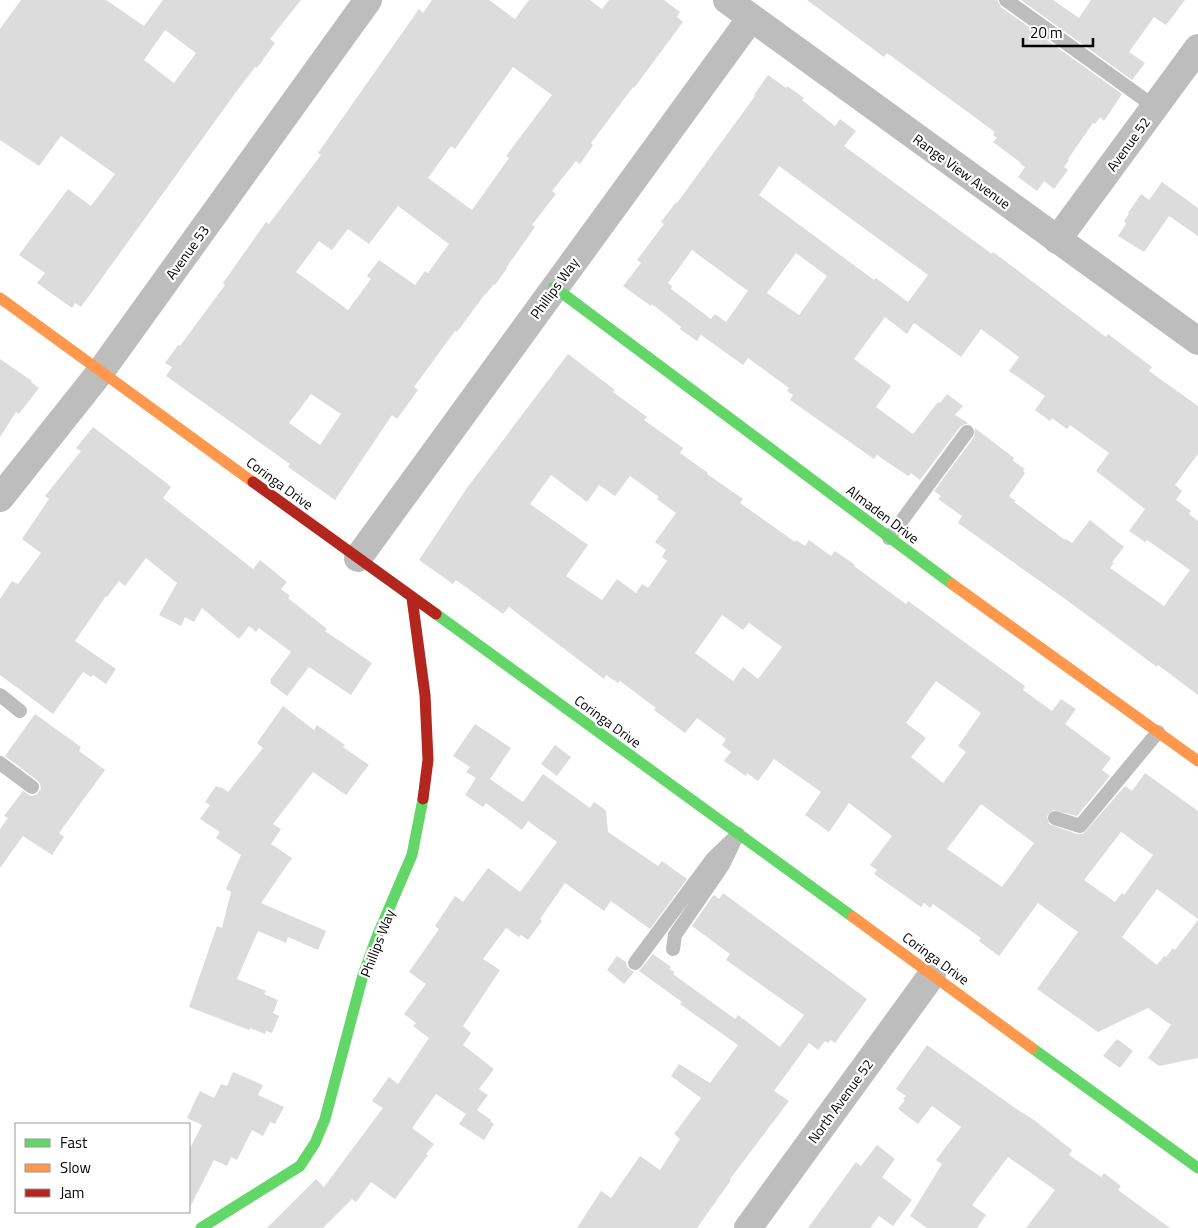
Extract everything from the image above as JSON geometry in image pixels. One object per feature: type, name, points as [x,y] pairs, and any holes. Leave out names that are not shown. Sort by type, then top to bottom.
[{"type":"street","name":"Avenue 53","points":[[0,498],[101,372],[368,0]]},
{"type":"street","name":"Range View Avenue","points":[[727,0],[1198,341]]},
{"type":"street","name":"Phillips Way","points":[[358,558],[751,18]]},
{"type":"street","name":"Avenue 52","points":[[1057,240],[1198,48]]},
{"type":"street","name":"Almaden Drive","points":[[554,287],[889,538],[1198,761]]},
{"type":"street","name":"Coringa Drive","points":[[0,298],[1198,1168]]},
{"type":"street","name":"Phillips Way","points":[[201,1228],[300,1166],[315,1143],[325,1119],[363,975],[376,939],[412,855],[422,806],[428,760],[425,695],[412,598]]},
{"type":"street","name":"North Avenue 52","points":[[748,1228],[932,974]]},
{"type":"lane","points":[[1006,0],[1155,107]]},
{"type":"lane","points":[[889,538],[967,432]]},
{"type":"lane","points":[[0,695],[20,711]]},
{"type":"lane","points":[[1055,818],[1080,826],[1158,732]]},
{"type":"lane","points":[[0,764],[32,787]]},
{"type":"lane","points":[[672,949],[676,935],[723,865],[738,834]]},
{"type":"lane","points":[[635,963],[714,858],[738,834]]},
{"type":"building","points":[[21,0],[106,0],[144,26],[163,0],[301,0],[270,39],[275,43],[231,99],[81,307],[75,303],[72,308],[37,283],[45,273],[19,255],[68,189],[91,206],[115,174],[61,136],[39,166],[0,140],[0,29]],"holes":[[[165,30],[196,53],[174,83],[144,60]]]},
{"type":"building","points":[[432,0],[489,0],[515,19],[529,0],[590,0],[602,9],[609,0],[664,0],[680,12],[677,17],[683,22],[591,143],[593,145],[580,164],[576,161],[552,191],[556,194],[532,225],[535,227],[507,268],[457,332],[455,331],[414,387],[418,390],[397,419],[392,415],[335,500],[288,467],[290,464],[166,376],[172,367],[165,363],[178,345],[180,346],[225,285],[223,283],[266,222],[269,224],[321,155],[318,153],[419,9],[423,13]],"holes":[[[513,67],[552,95],[506,156],[509,158],[472,210],[428,178],[451,146],[455,149]],[[398,206],[449,244],[428,273],[425,271],[415,285],[379,260],[367,276],[371,279],[348,310],[296,272],[319,241],[332,250],[348,229],[369,244]],[[311,394],[341,414],[320,445],[289,423]]]},
{"type":"building","points":[[807,0],[997,0],[1001,7],[1122,94],[1104,121],[1100,117],[1095,124],[1093,123],[1068,159],[1064,167],[1068,170],[1054,189],[1044,181],[1037,191],[1018,177],[1025,167],[993,142],[997,138],[993,135],[995,132],[887,53],[884,57]]},
{"type":"building","points":[[1021,0],[1053,0],[1079,18],[1091,0],[1185,0],[1166,25],[1154,17],[1129,52],[1145,63],[1132,80]]},
{"type":"building","points":[[768,75],[804,98],[802,100],[835,126],[840,119],[856,131],[844,146],[992,254],[993,252],[1106,337],[1108,334],[1152,367],[1149,371],[1198,406],[1198,454],[1175,485],[1182,491],[1176,500],[1191,511],[1189,514],[1198,521],[1198,695],[958,523],[962,516],[938,499],[941,496],[934,491],[974,437],[975,428],[1014,458],[1013,461],[1025,469],[1023,471],[1025,473],[1009,496],[1016,501],[1014,502],[1065,540],[1072,543],[1090,520],[1124,547],[1112,562],[1114,563],[1110,568],[1164,606],[1190,570],[1147,540],[1145,542],[1129,531],[1145,509],[1096,471],[1109,453],[1070,425],[1067,429],[1052,418],[1050,421],[1035,410],[1045,396],[1009,371],[1019,357],[981,329],[961,357],[914,323],[907,334],[885,317],[854,359],[891,386],[876,407],[913,434],[938,402],[940,403],[947,394],[963,406],[955,415],[968,423],[960,427],[920,480],[911,473],[908,476],[877,455],[874,459],[790,400],[793,395],[787,391],[789,388],[748,358],[743,365],[701,335],[697,341],[680,329],[681,327],[652,304],[651,306],[623,286],[641,263],[637,260],[664,224],[661,222],[677,203]],"holes":[[[779,166],[928,275],[908,302],[876,278],[874,280],[759,195]],[[692,250],[748,291],[726,322],[715,314],[711,319],[671,289],[672,286],[668,283]],[[796,253],[827,276],[799,315],[767,293]]]},
{"type":"building","points":[[1162,182],[1198,208],[1198,236],[1169,216],[1144,252],[1118,236],[1126,224],[1124,221],[1128,213],[1141,194],[1149,200]]},
{"type":"building","points":[[568,354],[615,390],[613,392],[647,417],[644,420],[683,448],[680,453],[743,499],[740,503],[795,542],[796,540],[805,546],[809,540],[831,556],[835,551],[906,604],[908,601],[1025,686],[1023,690],[1052,711],[1061,699],[1076,709],[1065,724],[1111,758],[1102,770],[1110,776],[1077,816],[1053,810],[1047,816],[1049,824],[1077,834],[1083,834],[1125,786],[1132,791],[1145,773],[1198,811],[1198,919],[1157,889],[1122,937],[1157,965],[1173,948],[1175,950],[1198,920],[1198,1058],[1159,1066],[1148,1058],[1171,1025],[1148,1008],[1098,1032],[1037,989],[1078,932],[1038,903],[999,956],[979,941],[981,938],[933,904],[930,908],[924,903],[921,907],[874,874],[877,870],[870,865],[892,836],[849,803],[829,832],[805,815],[821,792],[774,759],[758,781],[747,773],[746,776],[724,761],[731,752],[722,745],[726,739],[697,718],[685,733],[620,681],[618,683],[606,675],[604,679],[509,607],[503,614],[456,580],[453,584],[419,560],[467,488]],"holes":[[[551,475],[587,502],[599,485],[615,496],[630,476],[659,497],[657,499],[676,513],[655,542],[666,550],[662,557],[667,561],[648,588],[642,584],[636,593],[617,579],[602,600],[566,576],[588,545],[530,504]],[[722,615],[743,630],[749,623],[782,647],[758,679],[743,667],[733,681],[695,653]],[[936,681],[981,713],[958,746],[966,752],[943,783],[911,757],[926,738],[906,723]],[[981,804],[1034,843],[1002,887],[947,849]],[[1121,832],[1153,855],[1124,895],[1122,893],[1115,902],[1084,880]]]},
{"type":"building","points":[[0,359],[39,388],[19,414],[16,412],[0,437]]},
{"type":"building","points":[[93,427],[171,487],[163,498],[253,569],[260,560],[287,582],[281,589],[290,596],[288,598],[327,629],[325,631],[372,663],[351,695],[309,667],[287,696],[270,683],[270,680],[291,652],[259,628],[256,632],[249,626],[239,639],[202,608],[194,622],[185,617],[181,626],[159,615],[177,583],[146,558],[125,586],[119,581],[106,596],[75,641],[116,669],[106,684],[93,675],[91,677],[83,672],[53,714],[0,675],[0,599],[12,581],[18,584],[41,553],[22,539],[49,499],[45,496],[81,451],[76,448]]},
{"type":"building","points":[[283,706],[314,730],[317,725],[345,745],[343,747],[369,765],[346,795],[313,772],[273,824],[281,829],[271,844],[292,858],[261,903],[326,931],[318,950],[288,937],[286,943],[258,931],[237,979],[266,991],[264,994],[278,1000],[273,1013],[279,1016],[272,1033],[266,1031],[265,1034],[250,1028],[249,1030],[189,1007],[217,926],[222,928],[231,892],[226,889],[241,855],[216,838],[220,832],[200,819],[210,805],[205,802],[216,786],[228,792],[263,748],[257,743]]},
{"type":"building","points":[[35,714],[81,747],[79,751],[105,770],[59,833],[64,837],[52,855],[23,836],[0,868],[0,829],[8,818],[4,816],[23,791],[31,796],[36,795],[41,789],[37,780],[5,756]]},
{"type":"building","points":[[475,724],[511,748],[490,779],[523,802],[543,774],[590,808],[594,802],[603,808],[606,811],[608,832],[658,866],[662,861],[687,879],[650,929],[611,901],[604,911],[565,883],[528,940],[521,935],[519,937],[506,928],[483,959],[500,970],[463,1026],[471,1033],[463,1045],[494,1069],[479,1089],[488,1095],[477,1110],[494,1124],[484,1140],[459,1124],[466,1114],[436,1094],[412,1128],[434,1144],[395,1199],[371,1182],[356,1202],[352,1199],[323,1228],[267,1228],[316,1179],[324,1187],[383,1108],[372,1101],[389,1077],[398,1084],[429,1038],[413,1026],[416,1023],[404,1014],[426,984],[409,972],[439,929],[435,926],[455,896],[463,902],[488,868],[520,892],[557,842],[528,821],[522,830],[486,803],[483,807],[465,795],[476,778],[466,772],[470,767],[453,756]]},
{"type":"building","points":[[555,745],[571,757],[557,776],[541,764]]},
{"type":"building","points":[[723,893],[867,999],[835,1043],[831,1040],[828,1043],[825,1041],[818,1050],[809,1043],[774,1091],[789,1101],[730,1179],[697,1228],[577,1228],[601,1191],[611,1198],[640,1156],[660,1170],[680,1139],[674,1134],[701,1098],[671,1076],[679,1064],[710,1083],[738,1045],[680,1004],[682,1002],[639,971],[653,954],[671,967],[669,969],[675,972],[673,974],[735,1019],[738,1015],[780,1047],[804,1015],[726,960],[730,954],[692,926],[712,897],[714,895],[719,899]]},
{"type":"building","points":[[617,956],[626,962],[627,967],[634,972],[624,984],[607,970]]},
{"type":"building","points":[[1117,1039],[1133,1051],[1120,1068],[1103,1056]]},
{"type":"building","points":[[927,1045],[1034,1120],[1072,1150],[1069,1155],[1101,1177],[1104,1173],[1121,1186],[1118,1190],[1170,1228],[1026,1228],[1055,1190],[1008,1157],[972,1205],[986,1215],[977,1228],[927,1228],[910,1216],[942,1164],[936,1160],[961,1127],[932,1106],[918,1124],[898,1109],[906,1096],[896,1089]]},
{"type":"building","points":[[233,1072],[263,1085],[258,1095],[284,1107],[275,1124],[270,1122],[263,1136],[252,1130],[237,1160],[231,1157],[227,1166],[214,1160],[190,1207],[190,1148],[202,1125],[187,1118],[200,1091],[214,1098],[221,1084],[227,1086]]},
{"type":"building","points":[[877,1145],[895,1159],[882,1177],[912,1200],[893,1226],[879,1216],[870,1228],[808,1228],[856,1162],[861,1166]]},
{"type":"traffic: fast","points":[[554,287],[952,584]]},
{"type":"traffic: fast","points":[[436,614],[853,917]]},
{"type":"traffic: fast","points":[[201,1228],[300,1166],[315,1143],[325,1119],[363,975],[376,939],[412,855],[423,799]]},
{"type":"traffic: fast","points":[[1032,1048],[1198,1168]]},
{"type":"traffic: slow","points":[[0,298],[253,482]]},
{"type":"traffic: slow","points":[[952,584],[1198,761]]},
{"type":"traffic: slow","points":[[853,917],[1032,1048]]},
{"type":"traffic: jam","points":[[253,482],[436,614]]},
{"type":"traffic: jam","points":[[412,598],[425,695],[428,760],[423,799]]}]
